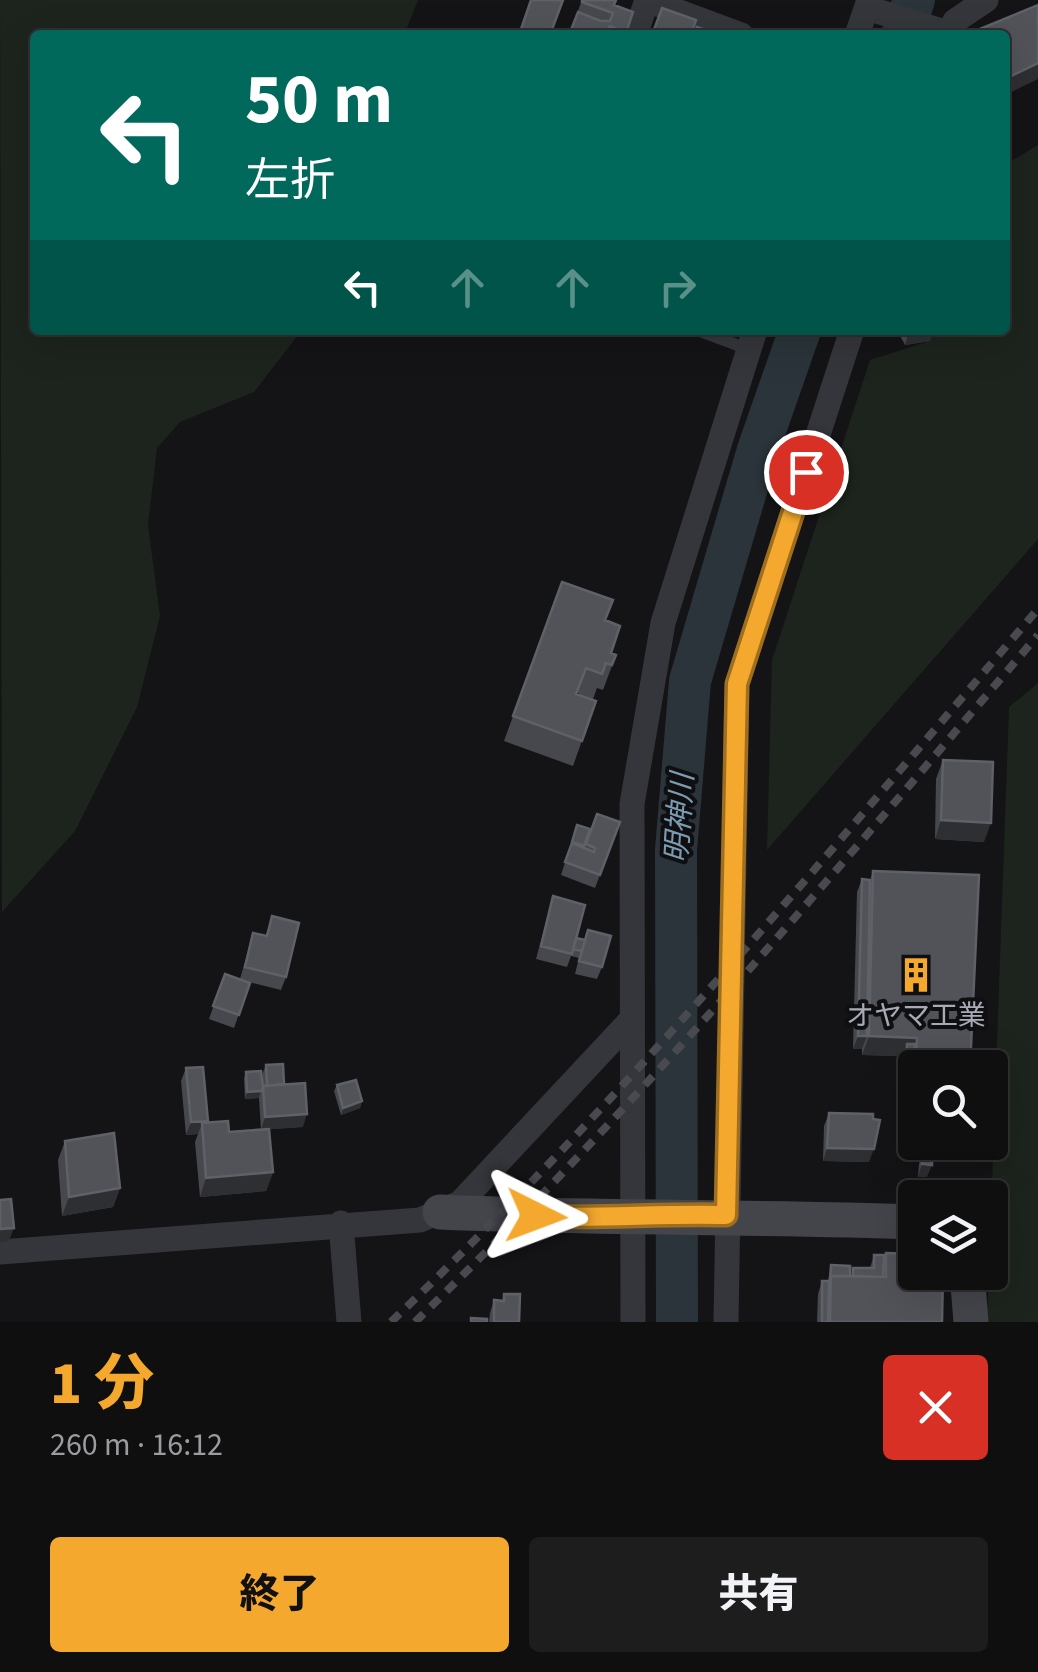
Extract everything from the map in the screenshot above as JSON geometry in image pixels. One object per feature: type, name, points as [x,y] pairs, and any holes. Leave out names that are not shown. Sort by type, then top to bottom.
[{"type":"street","points":[[637,30],[647,0],[728,30]]},
{"type":"street","points":[[942,30],[986,0]]},
{"type":"street","points":[[860,30],[872,7],[934,30]]},
{"type":"street","points":[[726,1322],[716,1214],[737,684],[850,335]]},
{"type":"street","points":[[633,1322],[640,1214],[632,1019],[632,804],[663,623],[752,339]]},
{"type":"street","points":[[0,1252],[341,1223],[420,1220],[460,1203],[632,1019]]},
{"type":"street","points":[[440,1212],[601,1219],[640,1214],[716,1214],[898,1221]]},
{"type":"street","points":[[341,1223],[349,1322]]},
{"type":"street","points":[[968,1290],[971,1322]]},
{"type":"shaded area","points":[[0,0],[418,0],[406,30],[30,30],[30,335],[298,335],[254,392],[180,422],[157,448],[148,525],[160,616],[137,707],[75,831],[2,912]]},
{"type":"shaded area","points":[[1038,145],[1038,539],[767,850],[772,660],[870,360],[930,341],[932,335],[1010,335],[1010,162]]},
{"type":"shaded area","points":[[1038,683],[1038,1322],[987,1322],[988,1290],[1008,1290],[1008,1180],[992,1180],[993,1160],[1008,1160],[1008,1050],[997,1050],[1009,707]]},
{"type":"building","points":[[531,0],[563,0],[552,30],[521,30]]},
{"type":"building","points":[[616,0],[614,5],[633,12],[627,30],[610,26],[608,30],[571,30],[578,12],[610,21],[613,13],[582,2]]},
{"type":"building","points":[[1038,5],[1038,63],[1010,77],[1010,30],[980,29]]},
{"type":"building","points":[[662,8],[696,20],[693,30],[654,30]]},
{"type":"building","points":[[562,582],[613,600],[605,620],[620,626],[611,653],[616,655],[612,665],[606,663],[602,674],[586,668],[576,694],[596,701],[582,741],[513,716]]},
{"type":"building","points":[[943,760],[993,762],[991,823],[941,820]]},
{"type":"building","points":[[597,814],[620,822],[600,875],[565,862],[572,843],[594,852],[595,848],[586,844]]},
{"type":"building","points":[[577,825],[590,829],[584,846],[572,842]]},
{"type":"building","name":"オヤマ工業","points":[[873,871],[979,875],[971,1050],[917,1050],[917,1038],[869,1036]]},
{"type":"building","points":[[862,879],[870,880],[867,1036],[858,1036]]},
{"type":"building","points":[[553,896],[585,905],[572,954],[541,946]]},
{"type":"building","points":[[272,916],[299,923],[286,977],[245,967],[253,933],[267,936]]},
{"type":"building","points":[[588,930],[611,936],[602,967],[579,961]]},
{"type":"building","points":[[576,938],[585,940],[582,951],[573,949]]},
{"type":"building","points":[[225,974],[250,983],[239,1015],[213,1006]]},
{"type":"building","points":[[283,1064],[284,1084],[267,1086],[266,1065]]},
{"type":"building","points":[[203,1067],[208,1121],[191,1122],[186,1068]]},
{"type":"building","points":[[261,1071],[261,1091],[247,1092],[246,1072]]},
{"type":"building","points":[[356,1080],[362,1101],[343,1108],[337,1085]]},
{"type":"building","points":[[305,1083],[307,1114],[265,1117],[263,1086]]},
{"type":"building","points":[[829,1113],[873,1114],[873,1119],[880,1120],[874,1149],[827,1148]]},
{"type":"building","points":[[228,1121],[229,1132],[269,1129],[273,1172],[206,1178],[202,1123]]},
{"type":"building","points":[[114,1133],[120,1188],[69,1197],[65,1141]]},
{"type":"building","points":[[11,1199],[14,1228],[0,1229],[0,1200]]},
{"type":"building","points":[[886,1253],[898,1253],[898,1290],[943,1290],[942,1322],[830,1322],[831,1276],[886,1277]]},
{"type":"building","points":[[874,1255],[884,1255],[883,1277],[853,1276],[853,1268],[874,1268]]},
{"type":"building","points":[[831,1265],[850,1266],[850,1276],[831,1276],[830,1280]]},
{"type":"building","points":[[822,1281],[829,1281],[828,1322],[822,1322]]},
{"type":"building","points":[[504,1294],[520,1294],[519,1322],[494,1322],[494,1300],[504,1301]]},
{"type":"waterway","name":"明神川","points":[[904,30],[914,0]]},
{"type":"waterway","name":"明神川","points":[[677,1322],[676,850],[690,681],[758,450],[798,335]]},
{"type":"railway","points":[[391,1322],[476,1239],[642,1064],[1038,609]]},
{"type":"railway","points":[[415,1322],[657,1072],[1038,635]]},
{"type":"place","name":"オヤマ工業","points":[[916,975]]},
{"type":"route","points":[[536,1216],[601,1219],[648,1214],[726,1215],[737,684],[806,472]]}]
